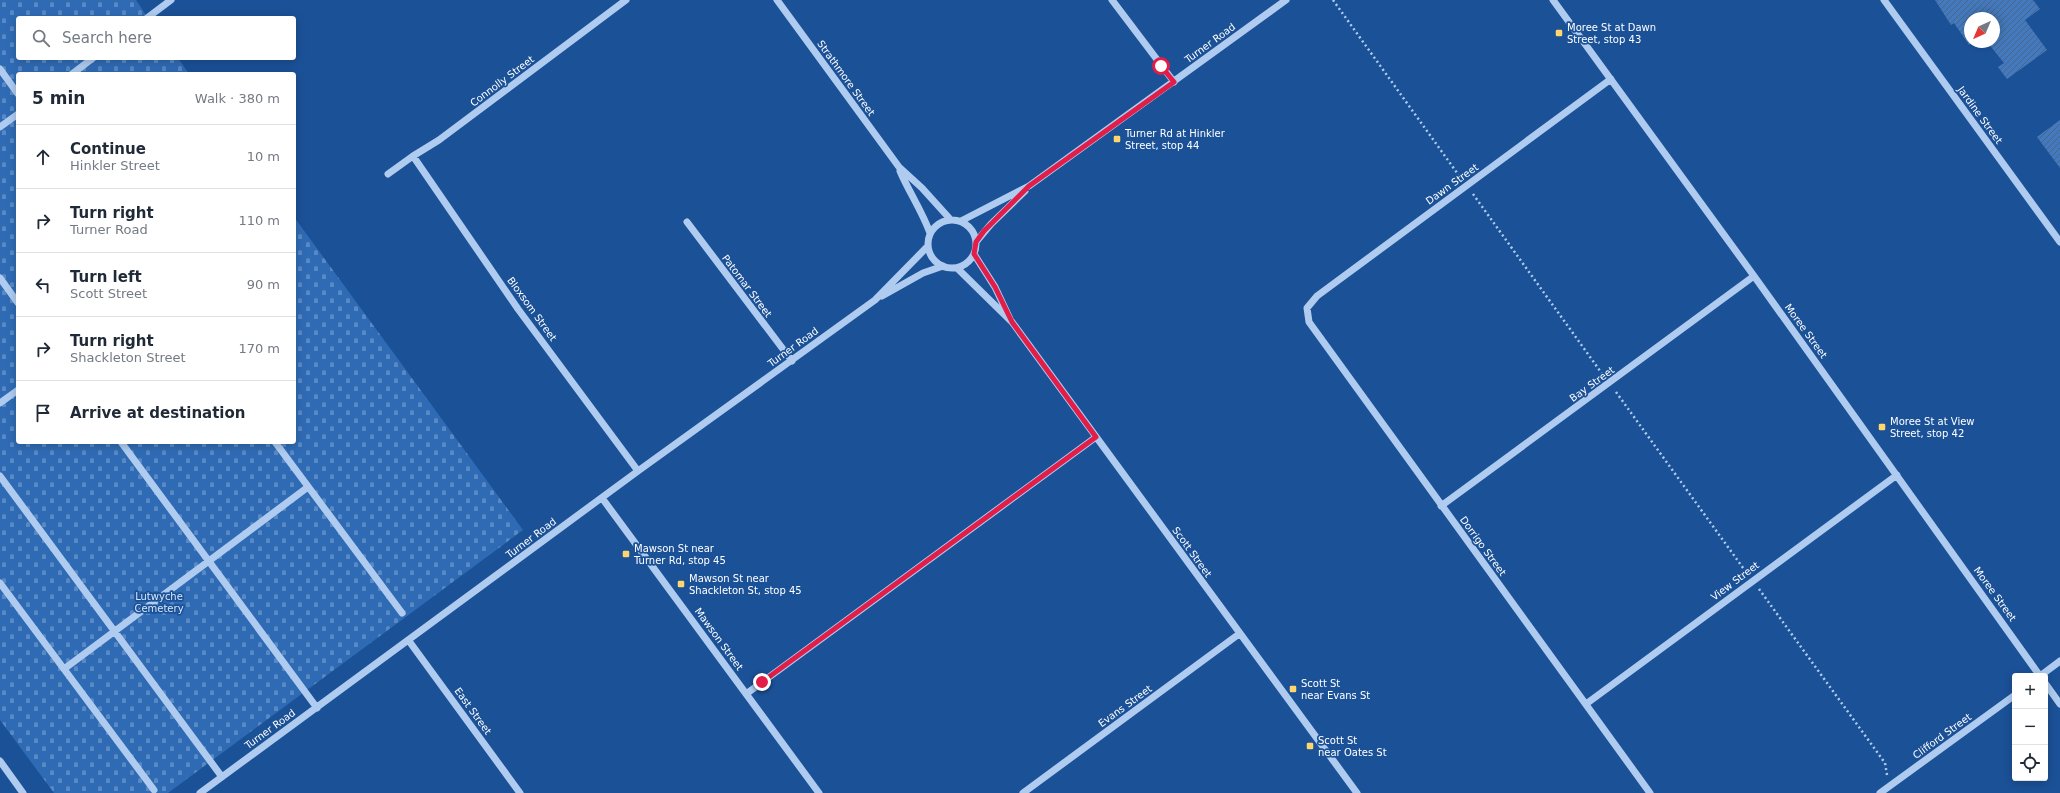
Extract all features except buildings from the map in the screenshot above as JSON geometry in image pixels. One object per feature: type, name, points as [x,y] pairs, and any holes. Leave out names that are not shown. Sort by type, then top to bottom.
[{"type":"street","points":[[151,16],[171,0]]},
{"type":"street","name":"Connolly Street","points":[[388,174],[439,140],[626,0]]},
{"type":"street","name":"Strathmore Street","points":[[777,0],[899,167],[922,188],[950,219]]},
{"type":"street","points":[[1112,0],[1174,82]]},
{"type":"street","name":"Turner Road","points":[[961,221],[1029,186],[1286,0]]},
{"type":"street","name":"Moree Street","points":[[1554,0],[1754,276],[2038,673]]},
{"type":"street","name":"Jardine Street","points":[[1884,0],[2060,242]]},
{"type":"street","points":[[75,72],[90,60]]},
{"type":"street","points":[[0,69],[16,91]]},
{"type":"street","name":"Dawn Street","points":[[1306,308],[1317,296],[1611,79]]},
{"type":"street","points":[[0,127],[16,115]]},
{"type":"street","name":"Bloxsom Street","points":[[413,156],[518,309],[638,470]]},
{"type":"street","name":"Strathmore Street","points":[[899,167],[912,197],[924,215],[930,233]]},
{"type":"street","name":"Turner Road","points":[[974,254],[976,242],[990,224],[1029,186]]},
{"type":"street","points":[[943,266],[932,258],[928,246],[930,233],[935,226],[942,221],[950,219],[961,221],[972,230],[976,242]]},
{"type":"street","name":"Patomar Street","points":[[687,222],[792,361]]},
{"type":"street","name":"Turner Road","points":[[875,300],[928,246]]},
{"type":"street","points":[[957,268],[970,260],[974,254]]},
{"type":"street","name":"Scott Street","points":[[974,254],[995,287],[1012,322]]},
{"type":"street","name":"Turner Road","points":[[200,793],[409,641],[638,470],[875,300],[923,273],[943,266],[957,268]]},
{"type":"street","name":"Scott Street","points":[[957,268],[1012,322],[1239,634],[1357,793]]},
{"type":"street","name":"Bay Street","points":[[1441,506],[1754,276]]},
{"type":"street","points":[[0,278],[16,300]]},
{"type":"street","name":"Dorrigo Street","points":[[1306,308],[1309,322],[1650,793]]},
{"type":"street","points":[[0,403],[16,391]]},
{"type":"street","points":[[746,694],[1096,437]]},
{"type":"street","points":[[122,444],[317,708]]},
{"type":"street","points":[[276,444],[402,613]]},
{"type":"street","name":"View Street","points":[[1586,704],[1752,580],[1897,475]]},
{"type":"street","points":[[0,476],[222,777]]},
{"type":"street","points":[[64,669],[308,487]]},
{"type":"street","name":"Mawson Street","points":[[602,498],[819,793]]},
{"type":"street","points":[[0,583],[154,790]]},
{"type":"street","name":"Evans Street","points":[[1023,793],[1239,634]]},
{"type":"street","name":"East Street","points":[[409,641],[520,793]]},
{"type":"street","points":[[2044,673],[2060,662]]},
{"type":"street","points":[[2048,688],[2060,704]]},
{"type":"street","name":"Clifford Street","points":[[1880,793],[2012,696]]},
{"type":"street","points":[[0,761],[23,793]]},
{"type":"path","points":[[1333,0],[1885,763],[1890,786]]},
{"type":"green space","name":"Lutwyche Cemetery","points":[[0,0],[136,0],[147,16],[16,16],[16,60],[179,60],[188,72],[16,72],[16,444],[296,444],[296,220],[523,530],[168,793],[54,793],[0,720]]},
{"type":"place","name":"Moree St at Dawn Street, stop 43","points":[[1559,33]]},
{"type":"place","name":"Turner Rd at Hinkler Street, stop 44","points":[[1117,139]]},
{"type":"place","name":"Moree St at View Street, stop 42","points":[[1882,427]]},
{"type":"place","name":"Mawson St near Turner Rd, stop 45","points":[[626,554]]},
{"type":"place","name":"Mawson St near Shackleton St, stop 45","points":[[681,584]]},
{"type":"place","name":"Scott St near Evans St","points":[[1293,689]]},
{"type":"place","name":"Scott St near Oates St","points":[[1310,746]]},
{"type":"route","points":[[762,682],[1096,437],[1012,322],[995,287],[974,254],[976,242],[990,224],[1002,214],[1029,186],[1174,82],[1161,66]]}]
